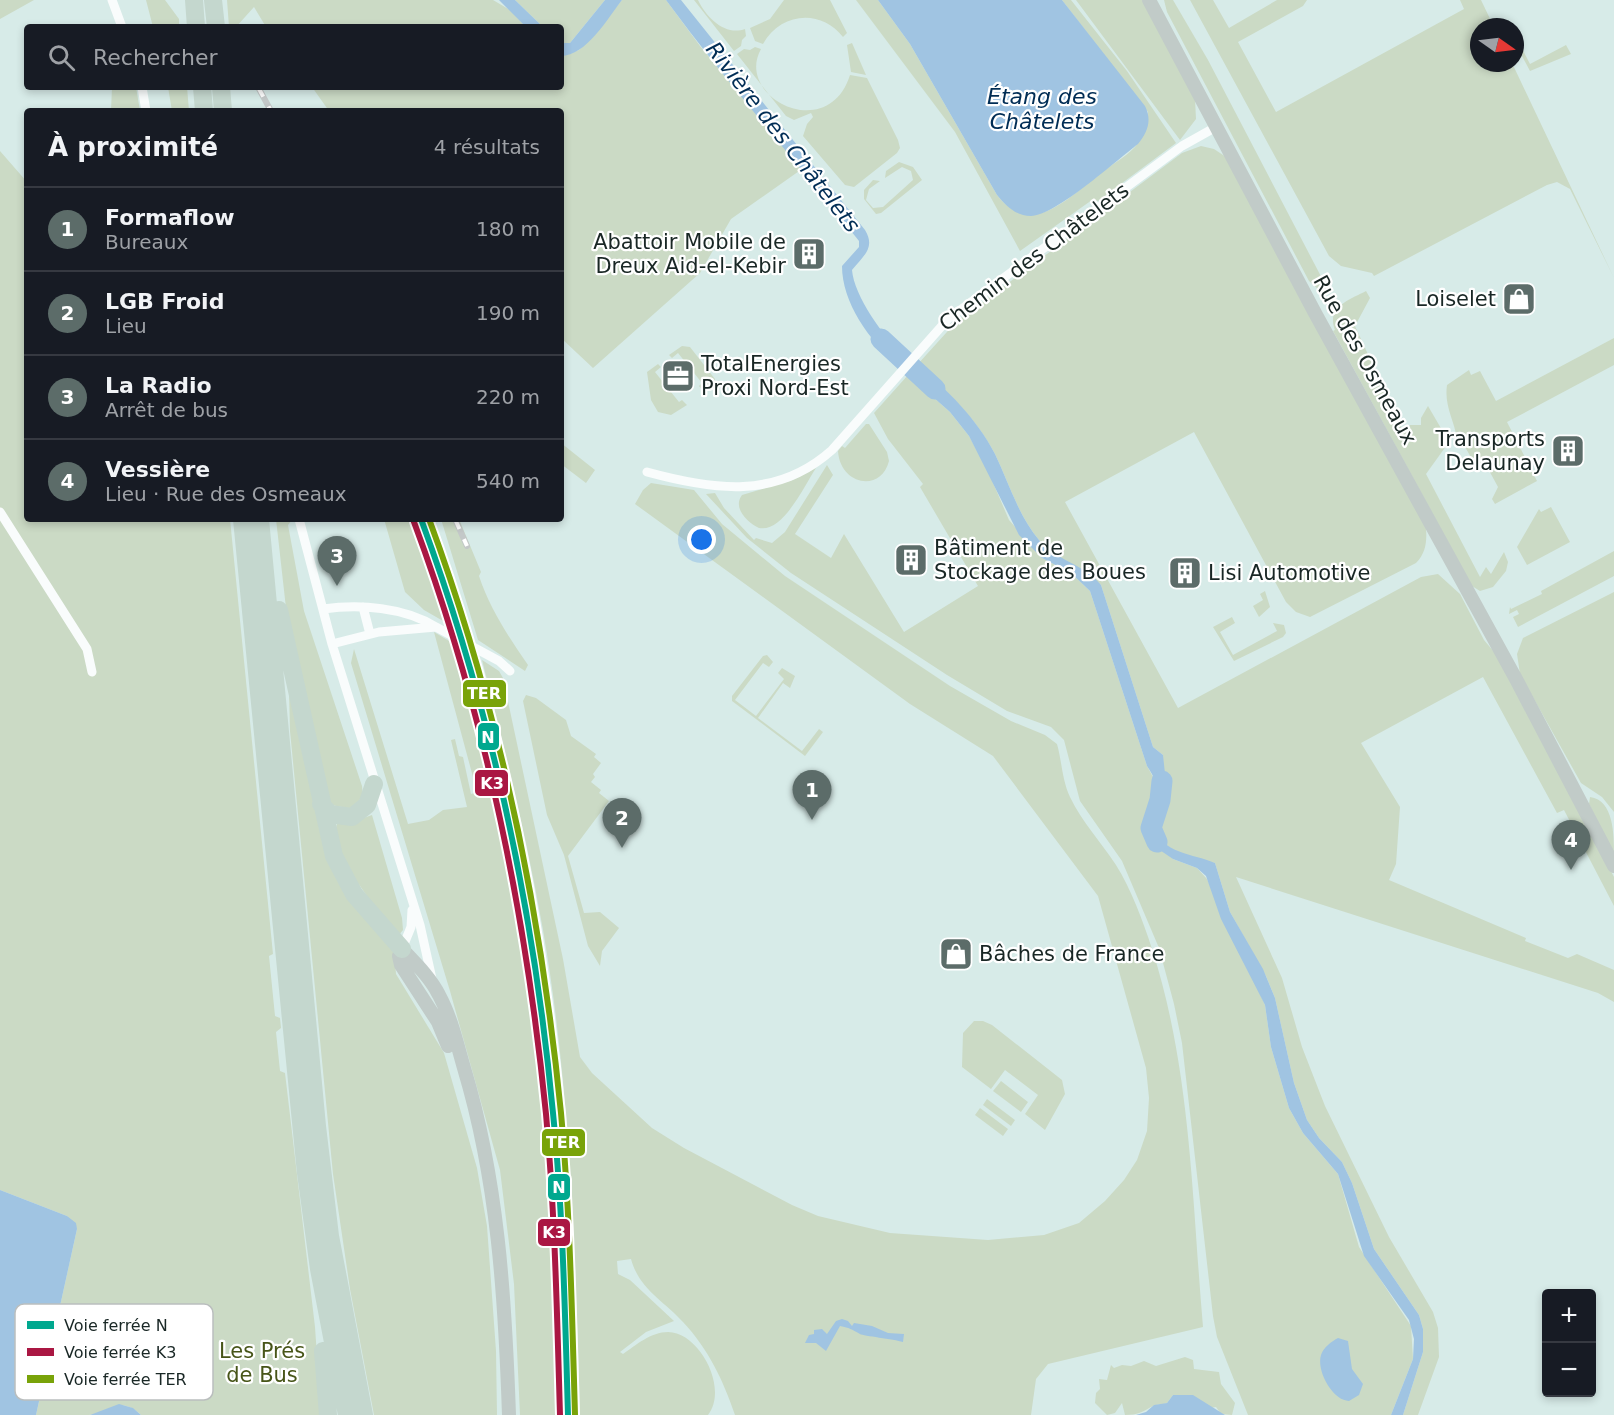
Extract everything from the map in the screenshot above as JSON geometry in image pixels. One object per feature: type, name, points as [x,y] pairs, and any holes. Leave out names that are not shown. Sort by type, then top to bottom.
[{"type":"highway","points":[[194,0],[196,24]]},
{"type":"highway","points":[[213,0],[216,24]]},
{"type":"highway","points":[[221,90],[223,108]]},
{"type":"highway","points":[[242,522],[304,1162],[331,1336],[347,1415]]},
{"type":"highway","points":[[260,522],[317,1126],[330,1236],[363,1415]]},
{"type":"highway","points":[[269,522],[281,624],[334,856],[345,881],[365,908],[402,949]]},
{"type":"highway","points":[[321,804],[330,814],[352,817],[367,804],[374,784]]},
{"type":"highway","points":[[328,1415],[323,1349],[331,1336]]},
{"type":"main road","name":"Rue des Osmeaux","points":[[1149,0],[1315,313],[1460,574],[1614,866]]},
{"type":"main road","points":[[491,1183],[447,1040],[402,965],[399,956],[402,949],[433,984],[450,1023],[474,1100],[491,1183],[503,1273],[509,1415]]},
{"type":"street","points":[[112,0],[121,24]]},
{"type":"street","points":[[142,90],[146,108]]},
{"type":"street","name":"Chemin des Châtelets","points":[[647,472],[717,488],[746,487],[792,475],[816,462],[832,450],[954,314],[1182,146],[1216,127]]},
{"type":"street","points":[[0,512],[87,649],[92,672]]},
{"type":"street","points":[[300,522],[332,644],[420,925],[433,984]]},
{"type":"street","points":[[323,609],[348,605],[415,615],[499,661],[510,671]]},
{"type":"street","points":[[363,607],[370,634]]},
{"type":"street","points":[[332,644],[370,634],[436,627]]},
{"type":"street","points":[[402,949],[411,927],[412,905]]},
{"type":"green space","points":[[0,0],[34,0],[0,19]]},
{"type":"green space","points":[[146,0],[165,0],[179,19],[179,24],[152,24]]},
{"type":"green space","points":[[227,0],[493,0],[510,10],[523,24],[264,24],[254,7],[239,24],[229,24]]},
{"type":"green space","points":[[515,0],[605,0],[570,43],[564,44],[564,24],[540,24]]},
{"type":"green space","points":[[622,0],[666,0],[700,46],[802,169],[731,219],[700,273],[593,368],[564,341],[564,108],[327,108],[314,90],[564,90],[564,55],[579,50]]},
{"type":"green space","points":[[694,0],[698,0],[706,14],[724,28],[738,31],[745,29],[746,36],[741,46],[734,51]]},
{"type":"green space","points":[[784,0],[830,0],[847,33],[843,37],[824,22],[813,18],[802,18],[780,25],[763,44],[755,41],[750,28],[770,19]]},
{"type":"green space","points":[[856,0],[878,0],[910,44],[997,195],[1010,208],[1024,214],[1037,214],[1064,202],[1135,147],[1148,112],[1062,0],[1071,0],[1127,71],[1176,143],[1098,201],[1092,200],[1020,251],[955,132]]},
{"type":"green space","points":[[1076,0],[1142,0],[1195,99],[1196,119],[1180,140]]},
{"type":"green space","points":[[1164,0],[1173,0],[1208,60],[1326,286],[1326,296],[1309,281],[1167,12]]},
{"type":"green space","points":[[1190,0],[1213,0],[1229,28],[1277,0],[1307,0],[1303,6],[1238,42],[1276,112],[1464,9],[1460,0],[1481,0],[1490,18],[1470,18],[1470,72],[1516,72],[1614,278],[1570,189],[1557,182],[1547,185],[1374,276],[1372,273],[1341,266],[1329,256]]},
{"type":"green space","points":[[852,43],[866,75],[851,72],[847,45]]},
{"type":"green space","points":[[1566,45],[1571,54],[1530,71],[1524,60],[1524,52],[1530,64]]},
{"type":"green space","points":[[755,47],[761,49],[756,67],[760,83],[771,97],[787,106],[805,110],[823,107],[839,96],[850,75],[867,78],[898,140],[900,148],[897,153],[854,187],[845,185],[803,136],[807,124],[813,117],[811,113],[794,120],[786,116],[737,54],[744,49],[750,50]]},
{"type":"green space","points":[[112,90],[136,90],[140,108],[111,108]]},
{"type":"green space","points":[[168,90],[187,90],[189,108],[172,108]]},
{"type":"green space","points":[[1201,146],[1214,149],[1226,157],[1426,528],[1426,538],[1424,551],[1416,563],[1310,617],[1296,612],[1286,602],[1194,432],[1065,502],[1178,708],[1421,577],[1438,574],[1460,594],[1484,640],[1500,659],[1614,877],[1614,906],[1564,810],[1557,813],[1483,677],[1361,743],[1400,807],[1396,864],[1389,880],[1526,938],[1525,941],[1568,958],[1577,954],[1614,970],[1614,1002],[1598,993],[1236,877],[1282,978],[1302,1047],[1325,1106],[1389,1237],[1433,1312],[1438,1328],[1439,1357],[1418,1415],[1403,1415],[1423,1352],[1423,1329],[1419,1315],[1374,1249],[1352,1183],[1342,1162],[1319,1138],[1307,1120],[1294,1083],[1275,998],[1266,976],[1230,912],[1215,863],[1171,848],[1162,841],[1158,833],[1158,823],[1164,811],[1163,755],[1153,747],[1101,585],[1053,553],[1039,540],[1025,520],[988,441],[950,395],[917,365],[956,322],[1182,153]]},
{"type":"green space","name":"Les Prés de Bus","points":[[0,151],[24,179],[24,522],[230,522],[273,954],[269,956],[275,1016],[280,1018],[281,1028],[276,1032],[280,1071],[285,1073],[315,1327],[321,1415],[141,1415],[134,1409],[121,1405],[89,1415],[36,1415],[39,1400],[213,1400],[213,1304],[60,1304],[77,1229],[67,1216],[0,1190]]},
{"type":"green space","points":[[899,162],[913,167],[922,180],[881,213],[876,214],[864,199],[864,190],[873,180],[880,181],[869,189],[866,200],[873,208],[883,207],[913,180],[911,171],[902,167],[885,178],[886,171]]},
{"type":"green space","points":[[1366,291],[1370,298],[1355,326],[1404,433],[1410,425],[1421,425],[1421,418],[1428,406],[1449,442],[1426,474],[1480,577],[1486,567],[1491,574],[1504,552],[1508,562],[1506,571],[1493,587],[1480,591],[1472,586],[1333,331],[1335,330],[1333,322],[1336,310],[1346,301]]},
{"type":"green space","points":[[1614,338],[1614,365],[1507,422],[1537,481],[1495,504],[1492,499],[1498,487],[1485,463],[1477,468],[1460,438],[1457,439],[1448,406],[1447,385],[1469,370],[1471,375],[1480,371],[1496,401]]},
{"type":"green space","points":[[682,346],[690,347],[715,379],[714,383],[704,392],[699,386],[702,383],[678,353],[672,358],[669,355]]},
{"type":"green space","points":[[658,364],[661,367],[655,372],[679,402],[682,400],[687,405],[671,415],[658,412],[651,400],[647,372]]},
{"type":"green space","points":[[908,375],[950,412],[969,436],[988,471],[1009,520],[1042,558],[1071,573],[1090,591],[1147,766],[1158,786],[1153,815],[1144,818],[1173,859],[1197,868],[1207,879],[1265,1005],[1271,1047],[1289,1108],[1303,1133],[1338,1174],[1359,1247],[1411,1326],[1413,1359],[1391,1415],[1248,1415],[1217,1337],[1182,1043],[1159,948],[1122,861],[1080,801],[1064,740],[1051,727],[1007,711],[947,675],[791,573],[747,538],[706,494],[715,493],[724,508],[754,540],[756,538],[772,543],[785,532],[827,465],[833,475],[795,534],[831,558],[844,534],[904,632],[978,586],[920,487],[923,484],[888,439],[874,413]]},
{"type":"green space","points":[[866,424],[869,424],[887,452],[889,461],[885,471],[878,478],[861,481],[853,478],[846,471],[840,463],[838,451],[842,446],[845,448]]},
{"type":"green space","points":[[564,445],[595,470],[586,483],[564,466]]},
{"type":"green space","points":[[816,468],[792,507],[768,528],[759,528],[750,523],[740,510],[739,500],[742,495],[793,480]]},
{"type":"green space","points":[[651,483],[694,490],[722,524],[785,576],[950,686],[1011,721],[1045,735],[1057,744],[1070,797],[1127,884],[1148,938],[1165,995],[1175,1041],[1188,1136],[1203,1327],[1048,1364],[1036,1379],[1031,1415],[735,1415],[720,1378],[700,1343],[676,1314],[646,1287],[631,1259],[617,1261],[618,1274],[630,1280],[674,1321],[646,1332],[620,1352],[623,1354],[656,1334],[668,1332],[679,1334],[700,1351],[708,1363],[713,1377],[714,1404],[708,1415],[580,1415],[570,1172],[560,1051],[543,930],[530,862],[482,660],[499,671],[503,678],[563,959],[580,1057],[592,1073],[652,1128],[684,1148],[792,1205],[818,1216],[890,1233],[988,1240],[1044,1235],[1079,1223],[1105,1201],[1124,1180],[1137,1160],[1147,1131],[1149,1098],[1146,1068],[1098,896],[993,756],[910,704],[635,504],[643,490]]},
{"type":"green space","points":[[1551,507],[1570,542],[1527,565],[1517,547],[1539,509],[1541,512]]},
{"type":"green space","points":[[276,522],[290,522],[288,525],[304,611],[362,786],[363,795],[353,809],[331,805],[287,617]]},
{"type":"green space","points":[[385,522],[416,522],[450,625],[424,610],[405,592]]},
{"type":"green space","points":[[442,522],[460,522],[481,572],[479,576],[488,600],[528,665],[525,671],[478,640]]},
{"type":"green space","points":[[1614,551],[1614,576],[1518,627],[1513,617],[1519,614],[1517,610],[1509,614],[1510,607],[1511,609],[1542,594],[1541,591]]},
{"type":"green space","points":[[1265,591],[1270,607],[1259,617],[1253,606],[1263,600],[1260,594]]},
{"type":"green space","points":[[1614,592],[1614,812],[1602,797],[1581,783],[1520,674],[1517,654],[1523,638]]},
{"type":"green space","points":[[1232,617],[1235,623],[1220,632],[1233,655],[1277,631],[1273,623],[1284,625],[1286,633],[1283,637],[1234,661],[1213,627]]},
{"type":"green space","points":[[434,632],[456,645],[496,805],[528,967],[543,1076],[551,1160],[563,1415],[520,1415],[514,1284],[500,1170],[450,991],[351,663],[354,649],[408,824],[429,820],[443,810],[467,807],[451,740],[455,739],[459,756],[463,757],[471,794],[477,792]]},
{"type":"green space","points":[[767,655],[773,662],[769,667],[763,663],[735,700],[756,716],[784,679],[778,673],[782,668],[795,676],[790,688],[783,683],[758,718],[802,751],[819,729],[823,732],[805,756],[732,701],[732,696],[763,656]]},
{"type":"green space","points":[[289,691],[314,802],[394,949],[396,974],[444,1053],[477,1168],[487,1226],[496,1351],[497,1415],[374,1415],[350,1289],[333,1174],[290,731]]},
{"type":"green space","points":[[526,695],[536,698],[566,720],[571,736],[596,754],[594,757],[601,763],[593,774],[595,777],[591,782],[609,801],[568,856],[584,913],[600,912],[619,928],[602,951],[600,966],[588,946],[564,855],[547,815],[523,701]]},
{"type":"green space","points":[[1590,797],[1598,800],[1608,811],[1613,829],[1614,855],[1589,804]]},
{"type":"green space","points":[[372,815],[402,918],[403,930],[398,936],[357,882],[340,850],[336,835],[337,824],[347,824]]},
{"type":"green space","points":[[974,1021],[983,1021],[992,1025],[1062,1080],[1065,1094],[1045,1130],[1025,1114],[1038,1095],[1005,1070],[991,1089],[962,1067],[963,1033]]},
{"type":"green space","points":[[1001,1081],[1028,1102],[1021,1112],[993,1091]]},
{"type":"green space","points":[[987,1099],[1015,1120],[1011,1126],[983,1105]]},
{"type":"green space","points":[[980,1108],[1008,1129],[1003,1136],[975,1115]]},
{"type":"green space","points":[[1185,1357],[1193,1360],[1194,1369],[1219,1372],[1221,1384],[1235,1403],[1232,1415],[1221,1414],[1216,1407],[1210,1408],[1192,1395],[1173,1395],[1167,1403],[1154,1405],[1140,1413],[1129,1415],[1125,1415],[1122,1403],[1115,1413],[1107,1415],[1095,1403],[1096,1393],[1100,1389],[1099,1379],[1107,1380],[1111,1365],[1114,1368],[1122,1365],[1131,1366],[1144,1361],[1156,1366]]},
{"type":"water","points":[[499,0],[515,0],[540,24],[523,24]]},
{"type":"water","points":[[605,0],[622,0],[588,43],[579,50],[564,55],[564,43],[570,43]]},
{"type":"water","points":[[666,0],[681,0],[865,230],[869,247],[852,270],[854,280],[871,316],[903,356],[897,363],[867,332],[852,307],[847,293],[842,266],[859,247],[859,241]]},
{"type":"water","name":"Étang des Châtelets","points":[[878,0],[1062,0],[1145,106],[1148,126],[1144,135],[1138,144],[1101,174],[1055,207],[1042,214],[1031,216],[1016,212],[997,195],[910,44]]},
{"type":"water","points":[[917,365],[950,394],[988,441],[1014,499],[1039,540],[1053,553],[1087,572],[1101,585],[1153,747],[1163,755],[1167,792],[1164,811],[1155,807],[1157,785],[1147,766],[1090,591],[1071,573],[1042,558],[1019,535],[969,436],[950,412],[908,375]]},
{"type":"water","points":[[1153,815],[1158,818],[1157,830],[1167,845],[1215,863],[1230,912],[1263,969],[1275,998],[1294,1083],[1307,1120],[1319,1138],[1342,1162],[1352,1183],[1374,1249],[1419,1315],[1423,1329],[1423,1352],[1403,1415],[1391,1415],[1413,1359],[1414,1339],[1409,1320],[1364,1256],[1338,1174],[1303,1133],[1289,1108],[1271,1047],[1265,1005],[1221,919],[1206,876],[1197,868],[1173,859],[1145,840],[1144,818]]},
{"type":"water","points":[[0,1190],[67,1216],[76,1223],[77,1229],[60,1304],[15,1304],[15,1400],[39,1400],[36,1415],[0,1415]]},
{"type":"water","points":[[842,1319],[848,1321],[852,1326],[854,1323],[872,1326],[888,1333],[904,1334],[903,1342],[862,1335],[840,1326],[826,1351],[816,1343],[805,1343],[809,1335],[814,1334],[814,1330],[822,1329],[827,1334],[836,1321]]},
{"type":"water","points":[[1338,1338],[1348,1341],[1352,1369],[1363,1384],[1359,1395],[1349,1401],[1343,1400],[1332,1391],[1321,1369],[1322,1352]]},
{"type":"water","points":[[1173,1395],[1193,1395],[1225,1415],[1136,1415],[1146,1412],[1154,1405],[1167,1403]]},
{"type":"water","points":[[119,1404],[133,1408],[141,1415],[90,1415]]},
{"type":"waterway","name":"Rivière des Châtelets","points":[[881,339],[935,389]]},
{"type":"waterway","name":"Rivière des Châtelets","points":[[1157,842],[1151,828],[1160,800],[1162,781]]},
{"type":"railway","points":[[260,90],[269,108]]},
{"type":"railway","points":[[456,522],[467,546]]},
{"type":"rail line","name":"K3","points":[[414,522],[439,593],[481,739],[499,814],[527,964],[549,1152],[560,1415]]},
{"type":"rail line","name":"N","points":[[422,522],[446,591],[489,737],[506,812],[534,962],[545,1038],[559,1188],[568,1415]]},
{"type":"rail line","name":"TER","points":[[430,522],[454,591],[496,737],[514,812],[542,962],[564,1151],[575,1415]]},
{"type":"place","name":"Abattoir Mobile de Dreux Aid-el-Kebir","points":[[809,254]]},
{"type":"place","name":"Loiselet","points":[[1519,299]]},
{"type":"place","name":"TotalEnergies Proxi Nord-Est","points":[[678,376]]},
{"type":"place","name":"Transports Delaunay","points":[[1568,451]]},
{"type":"place","name":"Bâtiment de Stockage des Boues","points":[[911,560]]},
{"type":"place","name":"Lisi Automotive","points":[[1185,573]]},
{"type":"place","name":"La Radio","points":[[337,586]]},
{"type":"place","name":"Formaflow","points":[[812,820]]},
{"type":"place","name":"LGB Froid","points":[[622,848]]},
{"type":"place","name":"Vessière","points":[[1571,870]]},
{"type":"place","name":"Bâches de France","points":[[956,954]]}]
